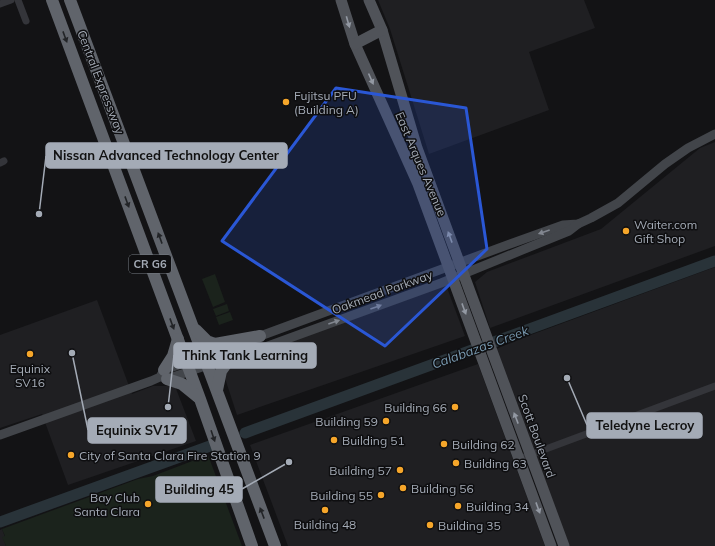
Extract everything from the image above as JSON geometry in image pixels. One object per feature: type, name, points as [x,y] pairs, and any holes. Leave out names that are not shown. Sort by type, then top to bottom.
[{"type":"highway","name":"Central Expressway","points":[[52,0],[188,366],[252,546]]},
{"type":"highway","name":"Central Expressway","points":[[70,0],[275,546]]},
{"type":"highway","points":[[76,0],[87,29],[90,51]]},
{"type":"highway","points":[[193,328],[207,341],[215,344],[260,336]]},
{"type":"highway","points":[[178,339],[173,356],[164,375],[182,384],[200,399]]},
{"type":"highway","points":[[217,390],[221,371],[231,357]]},
{"type":"main road","name":"East Arques Avenue","points":[[342,0],[355,44],[418,184],[452,278],[480,338]]},
{"type":"main road","name":"East Arques Avenue","points":[[369,0],[382,30],[417,148],[462,269],[480,338]]},
{"type":"main road","points":[[355,44],[382,30]]},
{"type":"main road","name":"Oakmead Parkway","points":[[206,361],[260,336],[448,268],[462,269],[506,258],[569,231],[578,224],[606,211],[624,199],[684,150],[715,134]]},
{"type":"main road","name":"Oakmead Parkway","points":[[0,435],[188,366],[254,351],[452,278],[462,269]]},
{"type":"main road","name":"Scott Boulevard","points":[[480,338],[530,455],[564,546]]},
{"type":"main road","name":"Scott Boulevard","points":[[485,351],[519,458],[552,546]]},
{"type":"street","points":[[0,4],[10,0]]},
{"type":"street","points":[[18,0],[26,21]]},
{"type":"street","points":[[519,458],[715,386]]},
{"type":"highlighted area","points":[[336,88],[466,108],[487,249],[385,346],[222,241]]},
{"type":"shaded area","points":[[378,0],[584,0],[595,28],[529,52],[549,110],[429,154],[390,29]]},
{"type":"shaded area","points":[[715,142],[715,246],[490,328],[475,282],[487,272],[601,229],[700,148]]},
{"type":"shaded area","points":[[715,267],[715,546],[569,546],[496,349]]},
{"type":"shaded area","points":[[215,274],[225,302],[213,307],[202,279]]},
{"type":"shaded area","points":[[446,285],[465,336],[237,415],[221,366]]},
{"type":"shaded area","points":[[97,300],[132,394],[153,386],[175,386],[196,441],[68,485],[42,414],[0,428],[0,335]]},
{"type":"shaded area","points":[[227,304],[229,311],[216,316],[213,309]]},
{"type":"shaded area","points":[[230,312],[233,320],[219,325],[216,317]]},
{"type":"shaded area","points":[[478,364],[545,546],[288,546],[250,445]]},
{"type":"shaded area","name":"Bay Club Santa Clara","points":[[208,455],[242,546],[6,546],[2,537],[5,536],[2,529]]},
{"type":"shaded area","points":[[2,529],[6,546],[0,546],[0,530]]},
{"type":"waterway","name":"Calabazas Creek","points":[[245,433],[715,261]]},
{"type":"waterway","name":"Calabazas Creek","points":[[0,522],[210,446]]},
{"type":"place","name":"Fujitsu PFU (Building A)","points":[[286,102]]},
{"type":"place","name":"Nissan Advanced Technology Center","points":[[39,214]]},
{"type":"place","name":"Waiter.com Gift Shop","points":[[626,231]]},
{"type":"place","name":"Equinix SV17","points":[[72,353]]},
{"type":"place","name":"Equinix SV16","points":[[30,354]]},
{"type":"place","name":"Teledyne Lecroy","points":[[567,378]]},
{"type":"place","name":"Think Tank Learning","points":[[168,407]]},
{"type":"place","name":"Building 66","points":[[455,407]]},
{"type":"place","name":"Building 59","points":[[386,421]]},
{"type":"place","name":"Building 51","points":[[334,440]]},
{"type":"place","name":"Building 62","points":[[444,444]]},
{"type":"place","name":"City of Santa Clara Fire Station 9","points":[[71,455]]},
{"type":"place","name":"Building 45","points":[[289,462]]},
{"type":"place","name":"Building 63","points":[[456,463]]},
{"type":"place","name":"Building 57","points":[[400,470]]},
{"type":"place","name":"Building 56","points":[[403,488]]},
{"type":"place","name":"Building 55","points":[[381,495]]},
{"type":"place","name":"Bay Club Santa Clara","points":[[148,504]]},
{"type":"place","name":"Building 34","points":[[458,506]]},
{"type":"place","name":"Building 48","points":[[325,510]]},
{"type":"place","name":"Building 35","points":[[430,525]]}]
